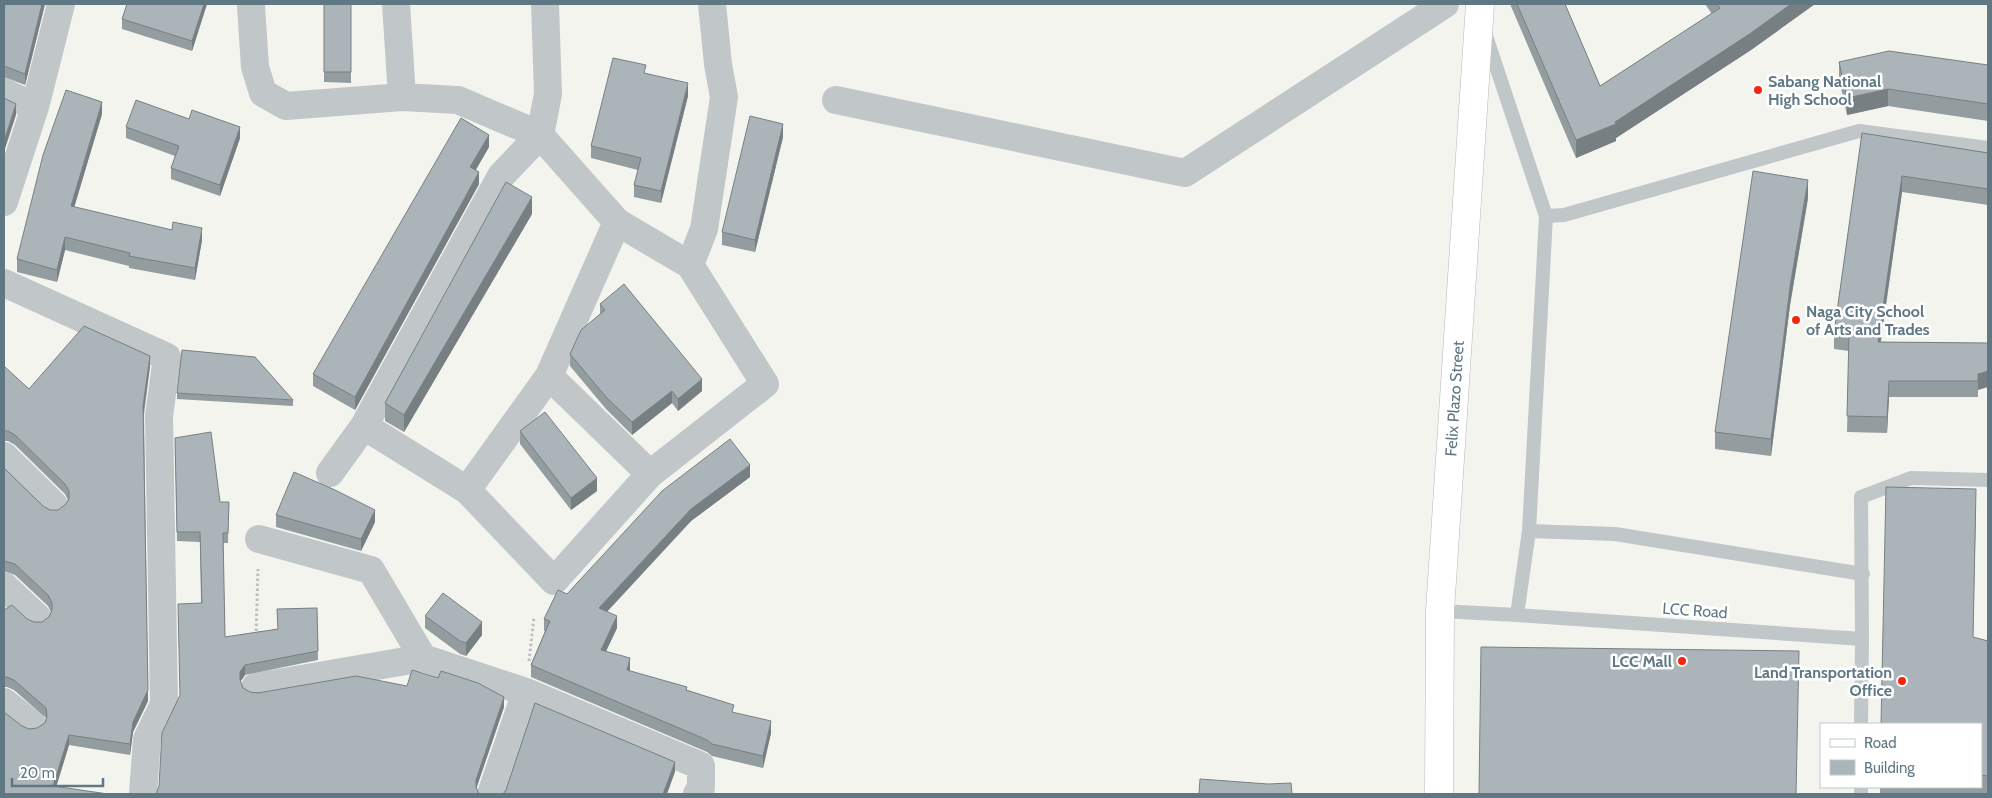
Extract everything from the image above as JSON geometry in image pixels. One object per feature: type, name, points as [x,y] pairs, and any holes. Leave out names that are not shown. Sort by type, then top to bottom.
[{"type":"main road","name":"Felix Plazo Street","points":[[1439,794],[1440,612],[1480,12]]},
{"type":"street","points":[[4,202],[36,107],[61,4]]},
{"type":"street","points":[[396,4],[402,97]]},
{"type":"street","points":[[330,473],[364,426],[501,176],[540,136],[548,94],[546,4]]},
{"type":"street","points":[[690,265],[704,229],[724,97],[718,64],[712,4]]},
{"type":"street","points":[[836,100],[1185,173],[1445,4]]},
{"type":"street","points":[[250,6],[255,67],[263,92],[286,106],[402,97],[458,100],[540,136],[617,222],[690,265],[765,384],[650,474],[554,581],[467,490],[364,426]]},
{"type":"street","points":[[4,92],[36,107]]},
{"type":"street","points":[[467,490],[549,376],[617,222]]},
{"type":"street","points":[[4,283],[167,357],[158,416],[164,704],[147,739],[143,794]]},
{"type":"street","points":[[549,376],[650,474]]},
{"type":"street","points":[[4,456],[54,506]]},
{"type":"street","points":[[259,539],[371,570],[423,658]]},
{"type":"street","points":[[4,586],[37,617]]},
{"type":"street","points":[[255,687],[423,658],[526,692],[700,766],[701,788],[697,794]]},
{"type":"street","points":[[492,794],[526,692]]},
{"type":"street","points":[[4,702],[32,724]]},
{"type":"lane","points":[[1480,12],[1546,216],[1529,530],[1517,615]]},
{"type":"lane","points":[[1546,216],[1564,215],[1859,131],[1988,148]]},
{"type":"lane","points":[[1862,723],[1863,574],[1861,497],[1911,478],[1988,480]]},
{"type":"lane","points":[[1529,530],[1615,534],[1863,574]]},
{"type":"lane","name":"LCC Road","points":[[1440,612],[1517,615],[1862,639]]},
{"type":"path","points":[[256,638],[259,539]]},
{"type":"path","points":[[526,692],[534,617]]},
{"type":"building","points":[[4,4],[42,4],[25,74],[4,66]]},
{"type":"building","points":[[127,4],[204,4],[192,41],[122,19]]},
{"type":"building","points":[[324,4],[351,4],[351,72],[324,72]]},
{"type":"building","points":[[1517,4],[1565,4],[1600,86],[1720,8],[1717,4],[1791,4],[1751,33],[1615,122],[1616,124],[1576,140]]},
{"type":"building","points":[[1889,51],[1988,65],[1988,104],[1888,89],[1847,98],[1839,62]]},
{"type":"building","points":[[613,58],[646,65],[644,73],[688,83],[661,191],[634,185],[641,158],[591,146]]},
{"type":"building","points":[[66,90],[102,102],[71,206],[172,230],[173,222],[202,228],[195,268],[129,256],[130,253],[65,237],[57,270],[17,259],[43,155]]},
{"type":"building","points":[[4,98],[16,104],[4,141]]},
{"type":"building","points":[[136,100],[189,119],[192,110],[240,127],[220,185],[171,168],[179,146],[126,127]]},
{"type":"building","points":[[750,116],[783,124],[755,240],[722,232]]},
{"type":"building","points":[[461,118],[489,135],[470,167],[479,172],[355,397],[313,374]]},
{"type":"building","points":[[1862,133],[1988,153],[1988,189],[1902,176],[1878,342],[1988,343],[1988,371],[1978,374],[1978,381],[1889,381],[1887,417],[1847,416],[1849,335],[1834,333]]},
{"type":"building","points":[[1753,171],[1808,180],[1790,287],[1771,439],[1715,432]]},
{"type":"building","points":[[506,182],[532,197],[404,415],[385,403]]},
{"type":"building","points":[[624,284],[702,379],[678,399],[672,391],[632,422],[606,397],[570,354],[581,330],[605,310],[600,304]]},
{"type":"building","points":[[84,326],[150,356],[143,406],[148,690],[133,722],[130,744],[69,735],[53,786],[108,794],[4,794],[4,712],[29,729],[37,728],[45,723],[47,716],[46,708],[14,680],[4,677],[4,610],[12,605],[27,619],[34,622],[42,622],[49,617],[52,603],[48,595],[15,564],[4,561],[4,468],[43,506],[50,510],[58,510],[65,505],[69,499],[69,491],[65,484],[15,435],[4,431],[4,369],[5,367],[29,389]]},
{"type":"building","points":[[182,350],[255,357],[293,400],[177,393]]},
{"type":"building","points":[[545,412],[597,478],[571,498],[520,431]]},
{"type":"building","points":[[211,432],[220,502],[229,502],[228,533],[223,533],[225,637],[278,629],[277,609],[317,608],[318,651],[245,665],[240,672],[243,688],[250,692],[258,693],[356,676],[407,686],[412,670],[438,678],[441,671],[478,683],[504,697],[476,780],[479,794],[156,794],[159,786],[162,733],[180,695],[178,604],[202,603],[200,532],[177,532],[175,438]]},
{"type":"building","points":[[730,439],[750,465],[691,509],[599,608],[617,616],[601,650],[630,658],[627,670],[687,687],[686,690],[734,705],[732,712],[771,721],[763,756],[712,744],[707,740],[531,665],[550,621],[544,619],[558,590],[567,594],[662,491]]},
{"type":"building","points":[[294,472],[375,510],[361,539],[276,515]]},
{"type":"building","points":[[1886,487],[1976,489],[1973,637],[1988,641],[1988,776],[1982,775],[1982,723],[1881,723]]},
{"type":"building","points":[[443,593],[482,622],[466,643],[460,641],[425,616]]},
{"type":"building","points":[[1481,647],[1799,651],[1796,794],[1479,794]]},
{"type":"building","points":[[535,703],[675,762],[663,794],[503,794],[506,790]]},
{"type":"building","points":[[1200,779],[1268,784],[1291,783],[1292,794],[1199,794]]},
{"type":"place","name":"Sabang National High School","points":[[1758,90]]},
{"type":"place","name":"Naga City School of Arts and Trades","points":[[1796,320]]},
{"type":"place","name":"LCC Mall","points":[[1682,661]]},
{"type":"place","name":"Land Transportation Office","points":[[1902,681]]}]
